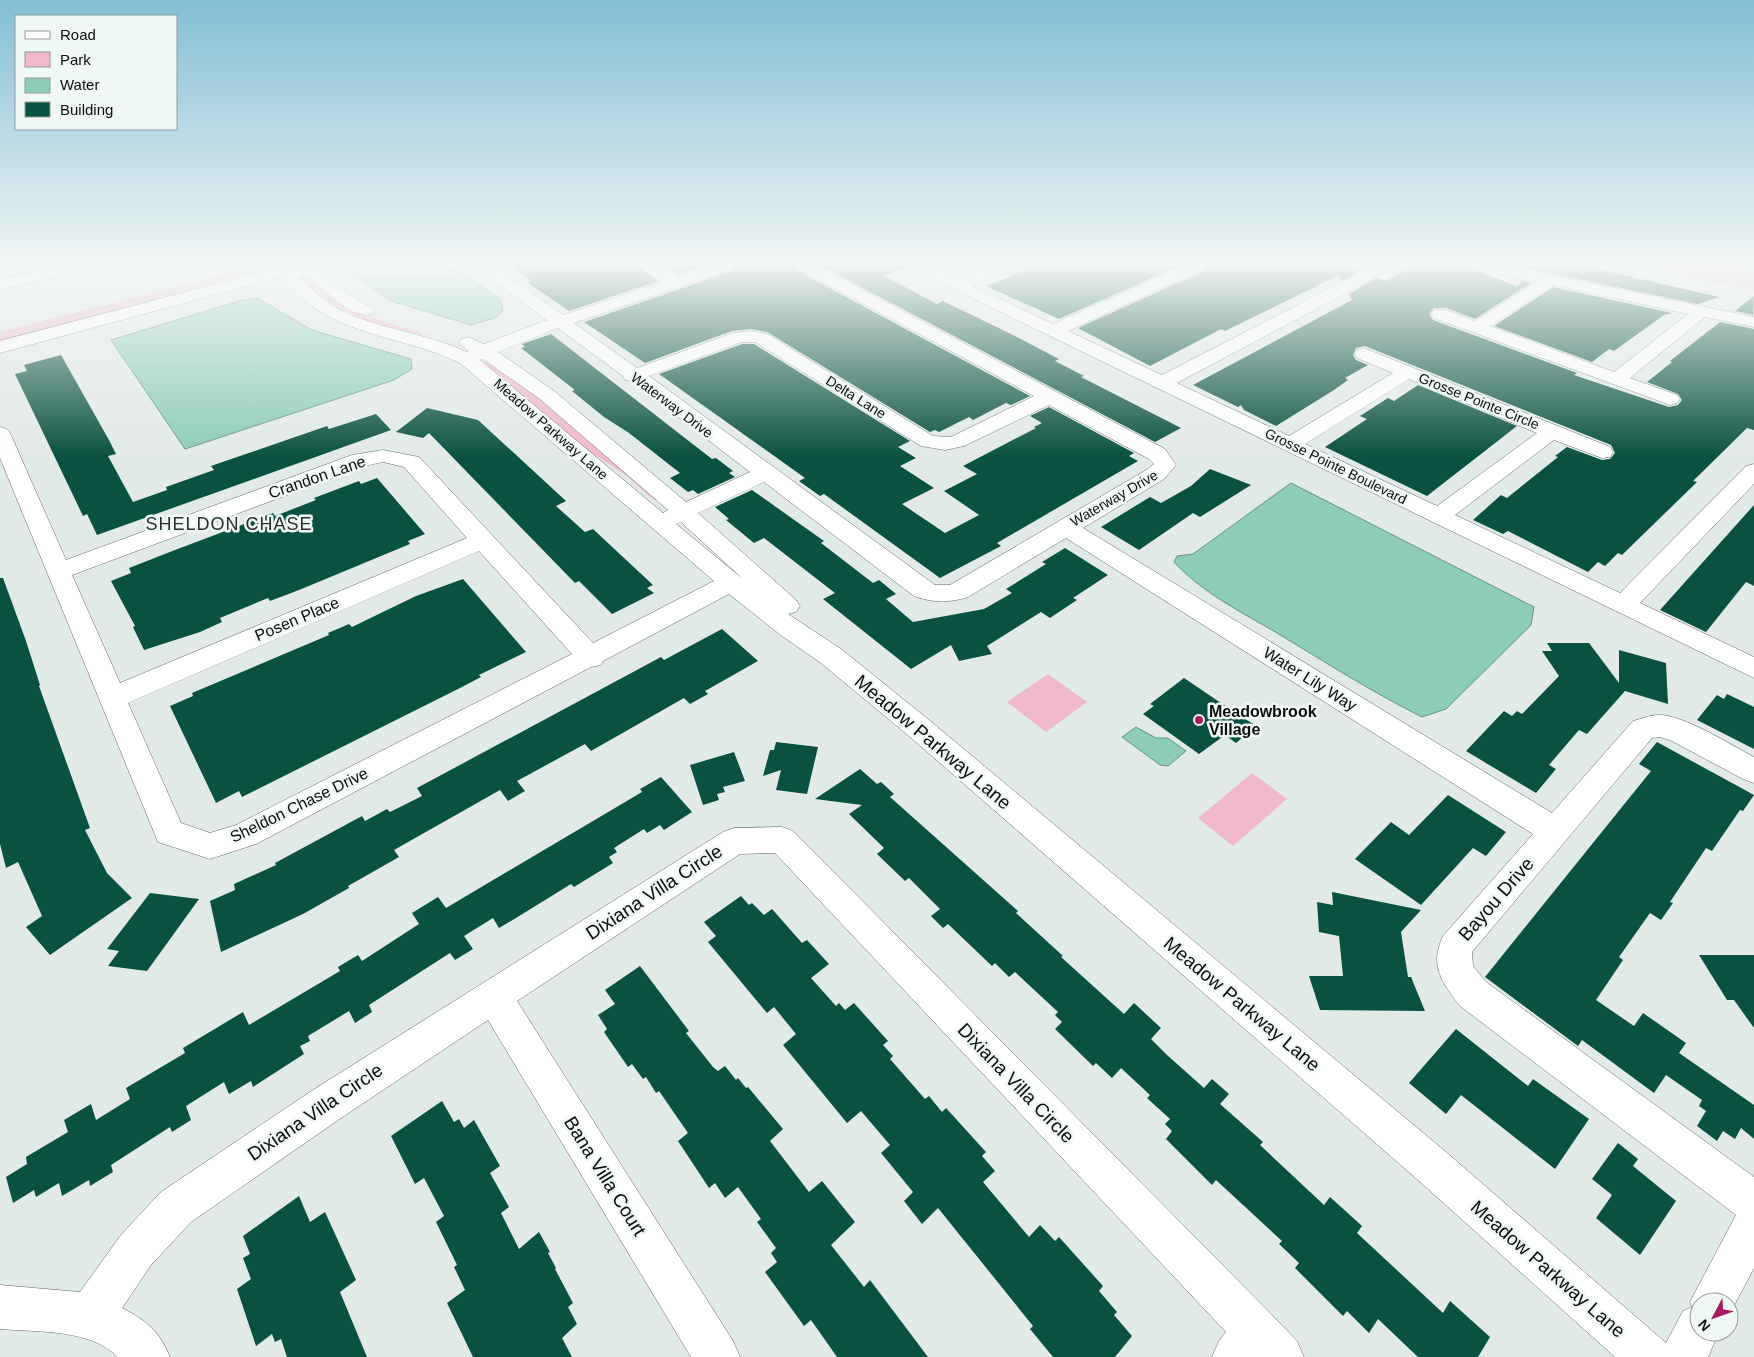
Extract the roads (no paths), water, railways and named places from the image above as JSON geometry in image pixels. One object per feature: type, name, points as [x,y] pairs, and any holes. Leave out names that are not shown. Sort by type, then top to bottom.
[{"type":"street","points":[[0,347],[65,329]]},
{"type":"street","name":"Meadow Parkway Lane","points":[[373,329],[448,350],[476,355],[532,383],[632,466],[812,629],[831,656]]},
{"type":"street","points":[[476,355],[537,329]]},
{"type":"street","name":"Waterway Drive","points":[[573,329],[632,376],[923,590],[938,595],[959,590],[1163,469],[1165,462],[1157,454],[923,329]]},
{"type":"street","name":"Grosse Pointe Boulevard","points":[[1050,329],[1754,668]]},
{"type":"street","points":[[1053,331],[1057,329]]},
{"type":"street","points":[[1162,383],[1264,329]]},
{"type":"street","points":[[1480,329],[1670,399]]},
{"type":"street","points":[[1617,379],[1679,329]]},
{"type":"street","name":"Delta Lane","points":[[632,376],[738,337],[751,336],[761,338],[928,442],[938,444],[957,442],[1049,397]]},
{"type":"street","name":"Grosse Pointe Circle","points":[[1364,354],[1602,452]]},
{"type":"street","name":"Meadow Parkway Lane","points":[[476,355],[731,584],[791,630],[831,656],[1432,1166],[1649,1357]]},
{"type":"street","name":"Grosse Pointe Circle","points":[[1290,444],[1407,372]]},
{"type":"street","name":"Grosse Pointe Circle","points":[[1439,516],[1552,431]]},
{"type":"street","name":"Sheldon Chase Drive","points":[[0,433],[169,833],[210,846],[245,835],[591,658],[731,584]]},
{"type":"street","name":"Crandon Lane","points":[[58,571],[360,460],[383,456],[411,462],[591,658]]},
{"type":"street","points":[[1623,605],[1754,471]]},
{"type":"street","points":[[661,523],[764,474]]},
{"type":"street","name":"Water Lily Way","points":[[1065,527],[1555,831]]},
{"type":"street","name":"Posen Place","points":[[112,698],[483,540]]},
{"type":"street","name":"Bayou Drive","points":[[1754,771],[1680,732],[1660,726],[1643,729],[1455,947],[1454,971],[1473,994],[1754,1203]]},
{"type":"street","name":"Dixiana Villa Circle","points":[[91,1315],[136,1250],[176,1206],[493,995],[734,841],[782,840],[1257,1348]]},
{"type":"street","name":"Bana Villa Court","points":[[493,995],[718,1357]]},
{"type":"street","points":[[1717,1292],[1754,1225]]},
{"type":"street","points":[[0,1307],[91,1315],[128,1336],[147,1357]]},
{"type":"street","points":[[1683,1357],[1691,1342]]},
{"type":"water","points":[[146,329],[311,329],[411,359],[412,369],[394,380],[185,449],[111,340]]},
{"type":"water","points":[[1291,483],[1534,607],[1531,625],[1446,709],[1422,717],[1367,687],[1223,601],[1197,583],[1174,562],[1177,556],[1193,554]]},
{"type":"water","points":[[1136,727],[1156,738],[1168,738],[1186,751],[1168,766],[1160,765],[1122,737]]},
{"type":"place","name":"Meadowbrook Village","points":[[1199,720]]},
{"type":"district","name":"SHELDON CHASE","points":[[229,524]]}]
